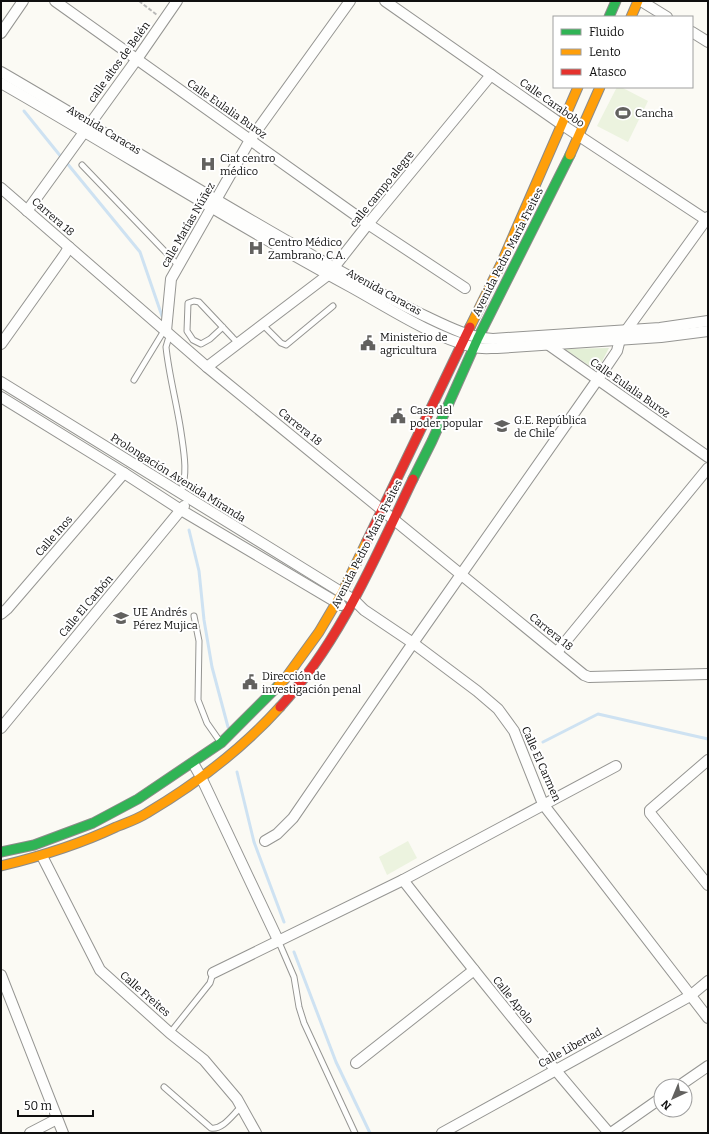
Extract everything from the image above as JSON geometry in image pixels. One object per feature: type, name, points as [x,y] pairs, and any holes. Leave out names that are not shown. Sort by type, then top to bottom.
[{"type":"street","points":[[1,33],[23,1]]},
{"type":"street","name":"Calle Eulalia Buroz","points":[[55,1],[368,224],[465,288]]},
{"type":"street","name":"calle altos de Belén","points":[[27,211],[137,60],[177,1]]},
{"type":"street","name":"calle Matías Núñez","points":[[167,332],[171,279],[178,265],[250,140],[350,1]]},
{"type":"street","name":"Calle Carabobo","points":[[385,1],[561,124],[707,219]]},
{"type":"street","points":[[609,16],[616,1]]},
{"type":"street","points":[[632,16],[640,1],[665,16]]},
{"type":"street","points":[[693,33],[708,42]]},
{"type":"street","name":"Avenida Caracas","points":[[1,72],[87,128],[214,204],[292,256],[331,271],[397,302],[444,326],[464,338],[474,347],[485,349],[661,337],[708,330]]},
{"type":"street","name":"calle campo alegre","points":[[207,366],[263,325],[331,271],[491,75]]},
{"type":"street","name":"Avenida Caracas","points":[[1,82],[87,128]]},
{"type":"street","name":"Avenida Pedro María Freites","points":[[1,852],[34,845],[93,823],[138,799],[221,743],[285,679],[319,632],[342,593],[501,264],[578,88]]},
{"type":"street","name":"Avenida Pedro María Freites","points":[[1,866],[42,856],[88,840],[146,814],[216,767],[260,729],[294,692],[331,640],[354,600],[432,441],[478,338],[579,136],[600,88]]},
{"type":"street","name":"Carrera 18","points":[[1,188],[207,366],[393,519],[589,677],[708,674]]},
{"type":"street","points":[[265,841],[277,834],[293,818],[412,643],[598,379],[617,351],[620,339],[707,219]]},
{"type":"street","points":[[1,344],[66,254],[68,247]]},
{"type":"street","name":"Avenida Caracas","points":[[464,338],[493,339],[660,328],[708,321]]},
{"type":"street","name":"Calle Eulalia Buroz","points":[[540,335],[547,344],[708,457]]},
{"type":"street","name":"Prolongación Avenida Miranda","points":[[1,382],[354,600]]},
{"type":"street","points":[[1,397],[182,510],[337,603],[349,609],[364,610]]},
{"type":"street","points":[[557,652],[708,468]]},
{"type":"street","name":"Calle Inos","points":[[3,608],[124,473]]},
{"type":"street","name":"Calle El Carbón","points":[[1,728],[182,510],[185,497]]},
{"type":"street","name":"Calle El Carmen","points":[[354,600],[364,610],[477,691],[498,709],[514,731],[543,804],[708,1018]]},
{"type":"street","points":[[706,878],[650,813],[650,810],[708,760]]},
{"type":"street","points":[[193,763],[278,940]]},
{"type":"street","points":[[213,973],[402,880],[616,766]]},
{"type":"street","name":"Calle Freites","points":[[42,856],[100,970],[204,1060],[237,1100],[256,1133]]},
{"type":"street","name":"Calle Apolo","points":[[402,880],[555,1070],[610,1133]]},
{"type":"street","points":[[356,1063],[474,970]]},
{"type":"street","points":[[1,975],[63,1133]]},
{"type":"street","name":"Calle Libertad","points":[[442,1133],[690,996],[708,981]]},
{"type":"street","points":[[691,1078],[708,1066]]},
{"type":"street","points":[[610,1133],[653,1103]]},
{"type":"street","points":[[30,1133],[57,1119]]},
{"type":"lane","points":[[82,165],[178,265]]},
{"type":"lane","points":[[222,327],[201,344],[193,340],[188,331],[188,303],[194,301],[199,302],[238,343]]},
{"type":"lane","points":[[263,325],[281,343],[286,345],[333,306]]},
{"type":"lane","points":[[134,380],[167,332]]},
{"type":"lane","points":[[167,332],[167,354],[186,465],[184,485],[185,497]]},
{"type":"lane","points":[[194,616],[199,641],[198,700],[207,722],[221,743]]},
{"type":"lane","points":[[278,940],[294,977],[299,1007],[304,1023],[355,1133]]},
{"type":"lane","points":[[170,1032],[210,983],[213,973]]},
{"type":"lane","points":[[164,1087],[211,1128],[220,1127],[241,1107]]},
{"type":"path","points":[[139,1],[164,20]]},
{"type":"green space","name":"Cancha","points":[[616,88],[623,88],[648,101],[628,142],[597,126]]},
{"type":"green space","points":[[609,348],[597,371],[565,349]]},
{"type":"green space","points":[[408,841],[417,858],[387,875],[379,857]]},
{"type":"waterway","points":[[24,111],[62,158]]},
{"type":"waterway","points":[[66,162],[140,252],[162,316]]},
{"type":"waterway","points":[[189,530],[199,571],[204,620],[212,667],[228,727]]},
{"type":"waterway","points":[[543,742],[598,714],[708,739]]},
{"type":"waterway","points":[[237,772],[254,842],[284,922]]},
{"type":"waterway","points":[[294,952],[336,1062],[370,1133]]},
{"type":"traffic: fast","points":[[609,16],[616,1]]},
{"type":"traffic: fast","points":[[413,479],[432,441],[478,338],[570,155]]},
{"type":"traffic: fast","points":[[1,852],[34,845],[93,823],[138,799],[221,743],[278,686]]},
{"type":"traffic: slow","points":[[631,16],[638,1]]},
{"type":"traffic: slow","points":[[470,327],[501,264],[578,88]]},
{"type":"traffic: slow","points":[[570,155],[600,88]]},
{"type":"traffic: slow","points":[[278,686],[285,679],[319,632],[342,593],[367,541]]},
{"type":"traffic: slow","points":[[1,866],[74,845],[136,819],[165,802],[218,765],[250,737],[280,707]]},
{"type":"traffic: jam","points":[[367,541],[470,327]]},
{"type":"traffic: jam","points":[[280,707],[321,655],[355,598],[413,479]]},
{"type":"place","name":"Cancha","points":[[623,113]]},
{"type":"place","name":"Ciat centro médico","points":[[208,164]]},
{"type":"place","name":"Centro Médico Zambrano, C.A.","points":[[256,248]]},
{"type":"place","name":"Ministerio de agricultura","points":[[368,343]]},
{"type":"place","name":"Casa del poder popular","points":[[398,416]]},
{"type":"place","name":"G.E. República de Chile","points":[[502,426]]},
{"type":"place","name":"UE Andrés Pérez Mujica","points":[[121,618]]},
{"type":"place","name":"Dirección de investigación penal","points":[[250,682]]}]
